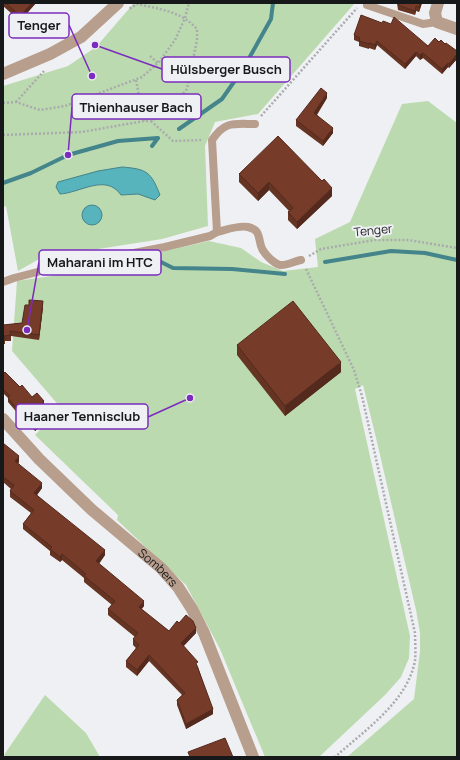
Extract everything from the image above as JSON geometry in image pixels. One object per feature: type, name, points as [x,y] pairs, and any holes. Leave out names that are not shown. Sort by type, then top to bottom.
[{"type":"street","points":[[438,3],[435,12],[437,22],[457,28]]},
{"type":"street","points":[[3,74],[50,54],[82,37],[121,5]]},
{"type":"street","name":"Sombers","points":[[3,419],[50,469],[92,510],[161,568],[178,587],[192,609],[204,633],[253,757]]},
{"type":"lane","points":[[364,4],[423,24],[437,22]]},
{"type":"lane","points":[[217,232],[212,140],[219,130],[228,125],[255,124]]},
{"type":"lane","points":[[3,282],[45,270],[166,247],[239,227],[247,227],[256,231],[260,236],[261,247],[273,262],[281,265],[301,260]]},
{"type":"path","points":[[3,103],[16,102],[40,110],[65,106],[142,77],[158,63],[175,40],[185,18],[189,3]]},
{"type":"path","points":[[3,135],[82,132],[151,121],[169,111],[187,89],[197,29],[185,18],[173,12],[137,4],[128,10],[121,5]]},
{"type":"path","points":[[255,124],[364,4]]},
{"type":"path","points":[[16,102],[45,70],[50,54]]},
{"type":"path","points":[[150,56],[158,63]]},
{"type":"path","points":[[136,80],[144,121]]},
{"type":"path","points":[[151,121],[173,141],[212,140]]},
{"type":"path","name":"Tenger","points":[[301,260],[321,249],[375,240],[408,240],[457,248]]},
{"type":"path","points":[[301,260],[354,370],[362,396],[415,633],[415,660],[408,682],[391,707],[335,757]]},
{"type":"green space","points":[[134,3],[355,3],[258,114],[215,122],[205,146],[208,226],[162,239],[41,258],[18,271],[6,206],[3,207],[3,86],[68,66],[96,47]]},
{"type":"green space","points":[[428,101],[457,123],[457,757],[347,757],[414,699],[420,651],[420,633],[416,610],[363,385],[355,389],[410,636],[409,658],[401,677],[385,695],[319,757],[265,757],[220,649],[186,585],[117,520],[118,515],[35,435],[61,408],[12,351],[17,281],[65,274],[209,241],[241,248],[261,262],[283,271],[318,267],[315,239],[350,222],[402,104]]},
{"type":"green space","points":[[45,695],[86,733],[100,757],[6,757],[4,755]]},
{"type":"water","points":[[122,167],[137,169],[147,173],[154,181],[160,195],[155,200],[138,194],[121,195],[108,185],[92,186],[60,194],[56,187],[58,182],[98,171]]},
{"type":"water","points":[[92,205],[99,208],[102,215],[99,222],[92,225],[85,222],[82,215],[85,208]]},
{"type":"building","points":[[6,3],[32,3],[20,16]]},
{"type":"building","points":[[399,3],[420,3],[419,7],[416,6],[415,11],[398,5]]},
{"type":"building","points":[[361,15],[382,23],[383,21],[391,24],[394,17],[428,46],[435,38],[439,42],[441,40],[457,51],[457,54],[449,64],[448,63],[442,69],[423,53],[420,55],[416,52],[405,64],[377,41],[375,45],[359,41],[360,38],[354,35]]},
{"type":"building","points":[[321,88],[327,93],[314,113],[333,128],[323,141],[296,120]]},
{"type":"building","points":[[278,136],[322,181],[324,179],[332,188],[297,222],[288,212],[293,208],[269,182],[258,193],[239,174]]},
{"type":"building","points":[[29,300],[43,301],[39,335],[10,331],[11,335],[4,336],[5,339],[3,339],[3,325],[22,323],[25,305],[29,305]]},
{"type":"building","points":[[293,301],[341,362],[285,406],[237,345]]},
{"type":"building","points":[[5,372],[20,387],[22,385],[32,397],[37,393],[44,401],[35,409],[44,419],[35,426],[27,416],[25,418],[8,398],[10,396],[3,389],[3,374]]},
{"type":"building","points":[[3,443],[19,456],[15,461],[42,483],[34,493],[105,550],[96,561],[144,601],[139,607],[169,631],[177,621],[179,623],[186,615],[193,621],[196,628],[181,643],[198,662],[196,663],[213,709],[186,724],[177,700],[185,693],[149,655],[137,670],[126,661],[139,645],[133,639],[138,633],[108,609],[115,601],[84,576],[86,574],[62,554],[60,557],[50,549],[52,547],[23,524],[34,510],[10,491],[14,485],[3,477]]},
{"type":"building","points":[[225,738],[233,757],[190,757],[188,752]]},
{"type":"waterway","points":[[179,129],[222,99],[243,69],[271,19],[273,3]]},
{"type":"waterway","points":[[152,146],[158,138]]},
{"type":"waterway","points":[[3,183],[31,173],[68,155],[118,141],[158,138]]},
{"type":"waterway","points":[[325,262],[391,251],[425,253],[457,260]]},
{"type":"waterway","points":[[102,268],[155,259],[173,268],[232,269],[285,274]]},
{"type":"place","name":"Hülsberger Busch","points":[[95,45]]},
{"type":"place","name":"Tenger","points":[[92,76]]},
{"type":"place","name":"Thienhauser Bach","points":[[68,155]]},
{"type":"place","name":"Maharani im HTC","points":[[27,330]]},
{"type":"place","name":"Haaner Tennisclub","points":[[190,398]]}]
